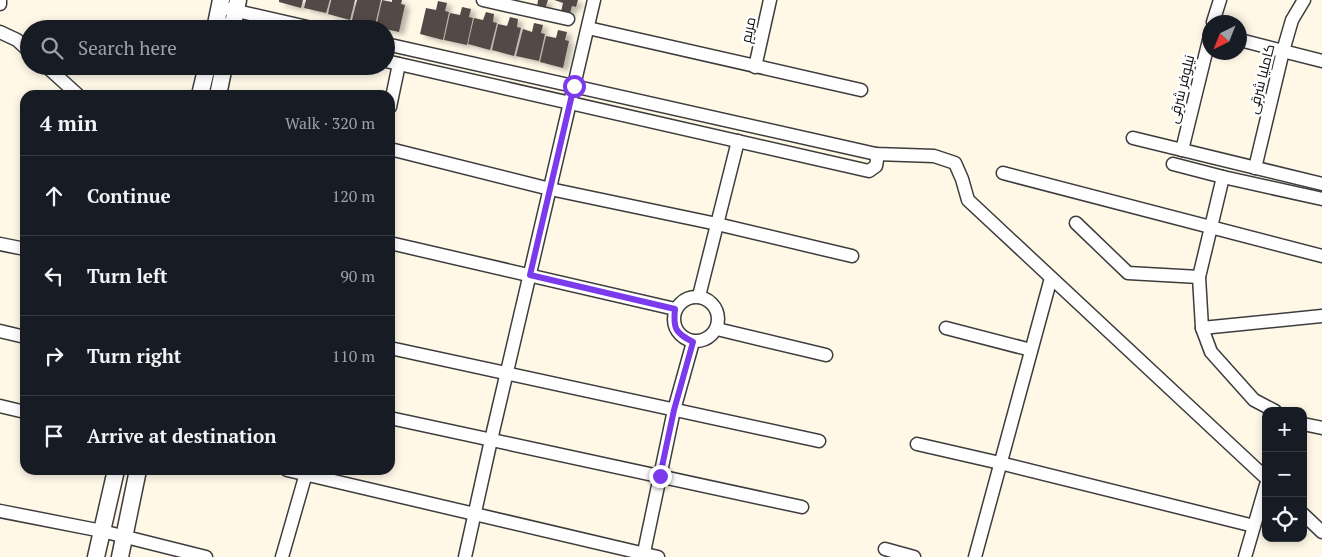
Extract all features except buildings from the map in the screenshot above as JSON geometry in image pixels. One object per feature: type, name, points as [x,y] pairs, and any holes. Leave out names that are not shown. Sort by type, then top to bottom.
[{"type":"street","points":[[484,0],[568,19]]},
{"type":"street","points":[[465,557],[594,0]]},
{"type":"street","name":"مریم","points":[[755,67],[770,0]]},
{"type":"street","points":[[1215,15],[1220,0]]},
{"type":"street","name":"کاملیا شرقی","points":[[1255,168],[1292,20],[1304,0]]},
{"type":"street","points":[[218,15],[237,19]]},
{"type":"street","points":[[588,28],[861,90]]},
{"type":"street","points":[[0,32],[20,43]]},
{"type":"street","points":[[1247,42],[1322,61]]},
{"type":"street","points":[[395,46],[876,154],[934,156],[955,163],[968,200],[1262,474]]},
{"type":"street","name":"نیلوفر شرقی","points":[[1182,150],[1204,60]]},
{"type":"street","points":[[395,62],[869,171],[876,166],[876,154]]},
{"type":"street","points":[[56,75],[72,90]]},
{"type":"street","points":[[201,90],[204,75]]},
{"type":"street","points":[[219,90],[222,75]]},
{"type":"street","points":[[391,90],[392,75]]},
{"type":"street","points":[[1132,138],[1322,184]]},
{"type":"street","points":[[699,296],[738,141]]},
{"type":"street","points":[[395,150],[550,189],[717,224],[852,256]]},
{"type":"street","points":[[1173,164],[1223,177],[1322,198]]},
{"type":"street","points":[[1003,173],[1322,256]]},
{"type":"street","points":[[1223,177],[1199,277],[1202,328],[1211,352],[1254,400],[1267,407]]},
{"type":"street","points":[[1076,223],[1128,273],[1199,277]]},
{"type":"street","points":[[0,244],[20,248]]},
{"type":"street","points":[[395,244],[675,309]]},
{"type":"street","points":[[975,557],[1051,278]]},
{"type":"street","points":[[699,296],[712,302],[719,315],[717,329],[707,340],[693,342],[680,336],[673,323],[675,309],[685,299],[699,296]]},
{"type":"street","points":[[1202,328],[1322,316]]},
{"type":"street","points":[[946,328],[1031,350]]},
{"type":"street","points":[[717,329],[826,355]]},
{"type":"street","points":[[0,332],[20,337]]},
{"type":"street","points":[[643,555],[674,410],[693,342]]},
{"type":"street","points":[[395,349],[819,441]]},
{"type":"street","points":[[0,406],[20,411]]},
{"type":"street","points":[[395,419],[802,507]]},
{"type":"street","points":[[1307,425],[1322,428]]},
{"type":"street","points":[[917,444],[1254,526]]},
{"type":"street","points":[[96,557],[115,475]]},
{"type":"street","points":[[120,557],[137,475]]},
{"type":"street","points":[[282,557],[305,475]]},
{"type":"street","points":[[318,475],[643,555],[658,557]]},
{"type":"street","points":[[1245,557],[1262,497]]},
{"type":"street","points":[[0,511],[102,531],[206,557]]},
{"type":"street","points":[[1307,518],[1322,532]]},
{"type":"street","points":[[885,549],[914,557]]},
{"type":"route","points":[[574,86],[530,275],[675,309],[673,323],[680,336],[693,342],[674,410],[660,476]]}]
